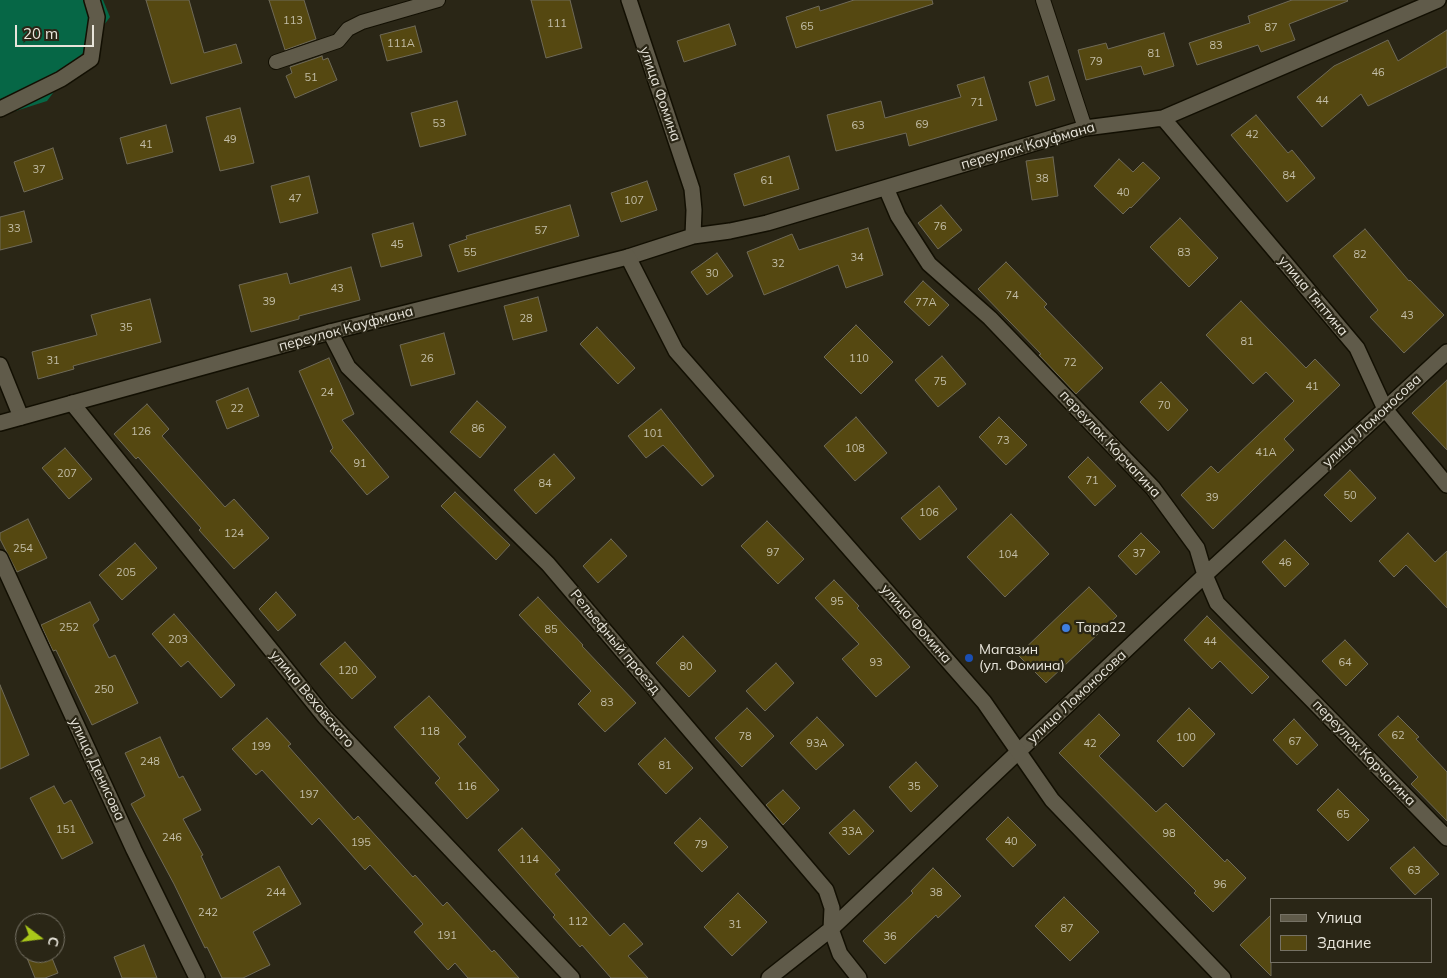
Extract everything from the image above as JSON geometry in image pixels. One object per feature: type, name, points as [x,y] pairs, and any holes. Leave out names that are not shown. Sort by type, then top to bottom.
[{"type":"street","points":[[0,109],[61,79],[91,59],[97,17],[92,0]]},
{"type":"street","name":"улица Фомина","points":[[628,0],[692,189],[694,210],[693,236]]},
{"type":"street","name":"переулок Кауфмана","points":[[0,423],[330,332],[628,257],[693,236],[730,231],[767,222],[1085,128],[1163,118],[1438,0]]},
{"type":"street","name":"улица Тяптина","points":[[1163,118],[1357,348],[1385,409],[1447,485]]},
{"type":"street","name":"переулок Корчагина","points":[[886,188],[898,216],[929,264],[990,318],[1154,488],[1197,548],[1217,603],[1447,838]]},
{"type":"street","name":"улица Фомина","points":[[628,257],[676,351],[984,702],[1052,800],[1223,978]]},
{"type":"street","name":"Рельефный проезд","points":[[330,332],[348,367],[548,564],[820,882],[826,890],[832,908],[831,929],[840,954],[859,978]]},
{"type":"street","name":"улица Ломоносова","points":[[769,978],[831,929],[1206,575],[1447,352]]},
{"type":"street","points":[[0,365],[21,417]]},
{"type":"street","name":"улица Веховского","points":[[72,403],[325,717],[572,978]]},
{"type":"street","name":"улица Денисова","points":[[0,558],[134,850],[197,978]]},
{"type":"lane","points":[[276,62],[338,41],[348,29],[362,22],[438,0]]},
{"type":"lane","points":[[1043,0],[1085,128]]},
{"type":"green space","points":[[0,0],[103,0],[110,17],[47,101],[0,116]]},
{"type":"building","points":[[146,0],[189,0],[204,53],[236,44],[242,63],[171,84]]},
{"type":"building","points":[[269,0],[304,0],[316,39],[285,50]]},
{"type":"building","points":[[531,0],[570,0],[582,48],[546,58]]},
{"type":"building","points":[[854,0],[932,0],[933,4],[796,48],[786,17],[819,6],[820,11]]},
{"type":"building","points":[[1292,0],[1348,1],[1289,24],[1295,40],[1261,52],[1258,45],[1197,65],[1189,43],[1250,23],[1248,16]]},
{"type":"building","points":[[729,24],[736,45],[684,62],[677,41]]},
{"type":"building","points":[[415,26],[422,52],[387,61],[380,35]]},
{"type":"building","points":[[1447,30],[1447,67],[1368,106],[1361,94],[1322,127],[1297,97],[1334,66],[1388,40],[1398,61]]},
{"type":"building","points":[[1164,33],[1174,66],[1144,75],[1141,66],[1086,80],[1078,50],[1106,43],[1108,49]]},
{"type":"building","points":[[322,56],[323,60],[328,58],[337,80],[295,98],[286,76],[292,73],[290,67]]},
{"type":"building","points":[[1048,76],[1055,100],[1036,106],[1029,82]]},
{"type":"building","points":[[984,77],[997,120],[909,146],[906,133],[836,151],[827,115],[881,101],[885,118],[961,97],[957,85]]},
{"type":"building","points":[[457,101],[466,135],[420,147],[411,113]]},
{"type":"building","points":[[240,108],[254,163],[220,171],[206,117]]},
{"type":"building","points":[[1256,115],[1288,153],[1292,150],[1315,178],[1287,202],[1231,135]]},
{"type":"building","points":[[166,125],[173,152],[127,164],[120,138]]},
{"type":"building","points":[[53,148],[63,179],[24,192],[14,162]]},
{"type":"building","points":[[789,156],[799,189],[744,206],[734,174]]},
{"type":"building","points":[[1053,157],[1058,196],[1032,200],[1026,161]]},
{"type":"building","points":[[1119,159],[1133,172],[1143,162],[1160,178],[1123,214],[1094,186]]},
{"type":"building","points":[[309,176],[318,213],[280,223],[271,186]]},
{"type":"building","points":[[647,181],[657,210],[621,222],[611,193]]},
{"type":"building","points":[[570,205],[579,236],[458,272],[449,245],[467,239],[466,236]]},
{"type":"building","points":[[941,205],[962,230],[938,249],[918,223]]},
{"type":"building","points":[[24,211],[32,242],[0,250],[0,217]]},
{"type":"building","points":[[1180,218],[1218,258],[1189,287],[1150,247]]},
{"type":"building","points":[[413,223],[422,256],[381,267],[372,234]]},
{"type":"building","points":[[868,228],[883,275],[846,288],[838,265],[764,295],[747,252],[792,234],[799,250]]},
{"type":"building","points":[[1365,229],[1409,281],[1444,315],[1404,353],[1370,317],[1378,310],[1333,256]]},
{"type":"building","points":[[717,253],[733,276],[707,295],[691,272]]},
{"type":"building","points":[[1006,262],[1047,304],[1044,307],[1103,368],[1076,394],[1039,355],[1041,354],[978,289]]},
{"type":"building","points":[[351,267],[360,300],[299,316],[299,319],[251,332],[239,285],[287,273],[290,284]]},
{"type":"building","points":[[923,281],[949,305],[929,326],[904,302]]},
{"type":"building","points":[[538,297],[547,331],[513,340],[504,306]]},
{"type":"building","points":[[150,299],[161,342],[73,366],[74,369],[38,379],[32,352],[97,335],[91,315]]},
{"type":"building","points":[[1241,301],[1306,368],[1315,359],[1340,385],[1284,439],[1294,450],[1213,529],[1181,495],[1211,466],[1218,473],[1294,401],[1266,372],[1253,384],[1206,335]]},
{"type":"building","points":[[856,325],[893,362],[861,394],[824,357]]},
{"type":"building","points":[[597,327],[635,368],[618,384],[580,344]]},
{"type":"building","points":[[444,333],[455,374],[411,386],[400,345]]},
{"type":"building","points":[[942,356],[966,384],[938,407],[915,380]]},
{"type":"building","points":[[329,358],[354,414],[342,420],[389,477],[367,495],[330,451],[333,448],[299,371]]},
{"type":"building","points":[[1447,380],[1447,450],[1412,413]]},
{"type":"building","points":[[1161,382],[1188,410],[1168,431],[1140,402]]},
{"type":"building","points":[[248,388],[259,416],[227,429],[216,401]]},
{"type":"building","points":[[477,401],[506,427],[480,458],[450,432]]},
{"type":"building","points":[[147,404],[169,429],[162,436],[225,507],[234,499],[269,538],[234,569],[199,530],[201,528],[138,457],[136,459],[114,434]]},
{"type":"building","points":[[661,409],[714,476],[702,486],[663,445],[646,458],[628,436]]},
{"type":"building","points":[[856,417],[887,453],[855,481],[824,446]]},
{"type":"building","points":[[999,417],[1027,445],[1006,465],[979,437]]},
{"type":"building","points":[[65,448],[92,479],[69,499],[42,468]]},
{"type":"building","points":[[554,454],[575,478],[536,514],[514,490]]},
{"type":"building","points":[[1088,457],[1116,486],[1095,506],[1068,477]]},
{"type":"building","points":[[1350,470],[1376,498],[1351,522],[1324,495]]},
{"type":"building","points":[[939,486],[957,509],[920,540],[901,518]]},
{"type":"building","points":[[455,492],[510,545],[496,560],[441,506]]},
{"type":"building","points":[[1011,514],[1049,554],[1005,597],[967,557]]},
{"type":"building","points":[[28,519],[47,558],[17,572],[0,539],[0,533]]},
{"type":"building","points":[[767,521],[804,559],[778,584],[741,546]]},
{"type":"building","points":[[1141,533],[1160,552],[1136,575],[1118,556]]},
{"type":"building","points":[[1408,533],[1435,562],[1447,551],[1447,608],[1406,565],[1394,577],[1379,561]]},
{"type":"building","points":[[611,539],[627,556],[598,583],[583,566]]},
{"type":"building","points":[[1285,540],[1309,564],[1285,587],[1262,562]]},
{"type":"building","points":[[135,543],[157,568],[122,600],[99,575]]},
{"type":"building","points":[[834,580],[859,606],[857,608],[910,667],[876,697],[842,659],[859,644],[815,598]]},
{"type":"building","points":[[1089,587],[1117,616],[1046,683],[1018,655]]},
{"type":"building","points":[[276,592],[296,615],[278,631],[259,609]]},
{"type":"building","points":[[538,597],[636,703],[605,732],[578,704],[591,691],[519,615]]},
{"type":"building","points":[[90,602],[99,620],[93,625],[109,658],[115,655],[138,703],[92,725],[56,650],[53,651],[41,625]]},
{"type":"building","points":[[174,614],[235,685],[221,698],[188,661],[181,667],[152,634]]},
{"type":"building","points":[[1207,616],[1269,677],[1252,694],[1220,661],[1212,669],[1184,640]]},
{"type":"building","points":[[683,636],[716,671],[689,697],[656,663]]},
{"type":"building","points":[[1345,640],[1368,664],[1346,686],[1322,661]]},
{"type":"building","points":[[345,642],[376,677],[352,699],[320,664]]},
{"type":"building","points":[[776,663],[794,683],[765,711],[746,691]]},
{"type":"building","points":[[0,685],[29,755],[0,769]]},
{"type":"building","points":[[429,696],[466,737],[458,744],[499,790],[467,819],[435,783],[440,778],[394,727]]},
{"type":"building","points":[[747,708],[774,736],[742,767],[715,738]]},
{"type":"building","points":[[1189,708],[1215,734],[1183,767],[1157,741]]},
{"type":"building","points":[[1099,714],[1120,735],[1099,756],[1156,812],[1166,803],[1225,862],[1227,859],[1246,878],[1213,912],[1194,893],[1196,891],[1059,753]]},
{"type":"building","points":[[1398,716],[1419,737],[1416,739],[1447,772],[1447,821],[1411,784],[1418,777],[1378,735]]},
{"type":"building","points":[[817,717],[844,745],[816,770],[790,743]]},
{"type":"building","points":[[267,718],[291,744],[288,746],[354,820],[358,816],[413,877],[415,875],[443,906],[447,902],[492,952],[494,950],[519,978],[468,978],[455,963],[448,970],[414,932],[423,924],[370,865],[365,870],[319,818],[312,825],[262,770],[256,775],[232,749]]},
{"type":"building","points":[[1294,719],[1318,745],[1297,765],[1273,740]]},
{"type":"building","points":[[160,737],[179,778],[183,776],[201,810],[183,819],[203,855],[201,856],[221,899],[279,866],[301,904],[253,932],[270,965],[243,978],[222,978],[131,804],[145,796],[125,753]]},
{"type":"building","points":[[665,738],[693,768],[666,794],[638,764]]},
{"type":"building","points":[[916,762],[938,786],[911,812],[889,787]]},
{"type":"building","points":[[54,786],[64,804],[71,800],[93,843],[62,859],[30,798]]},
{"type":"building","points":[[1338,789],[1369,820],[1348,841],[1317,810]]},
{"type":"building","points":[[783,790],[800,808],[783,825],[766,805]]},
{"type":"building","points":[[854,810],[874,831],[849,855],[829,833]]},
{"type":"building","points":[[1008,817],[1036,845],[1013,867],[986,839]]},
{"type":"building","points":[[700,818],[728,847],[702,872],[674,843]]},
{"type":"building","points":[[522,828],[560,870],[555,874],[610,936],[624,923],[643,944],[628,956],[648,978],[611,978],[582,945],[580,947],[553,917],[555,915],[498,850]]},
{"type":"building","points":[[1414,847],[1439,874],[1415,895],[1390,868]]},
{"type":"building","points":[[933,868],[961,896],[938,918],[936,915],[885,964],[863,941],[913,893],[911,891]]},
{"type":"building","points":[[738,893],[767,922],[732,956],[704,927]]},
{"type":"building","points":[[1064,897],[1099,932],[1070,961],[1035,926]]},
{"type":"building","points":[[1270,916],[1271,976],[1240,945]]},
{"type":"building","points":[[144,945],[157,978],[122,978],[114,957]]},
{"type":"building","points":[[29,963],[54,963],[58,973],[45,978],[35,978]]},
{"type":"place","name":"Тара22","points":[[1066,628]]},
{"type":"place","name":"Магазин (ул. Фомина)","points":[[969,658]]}]
